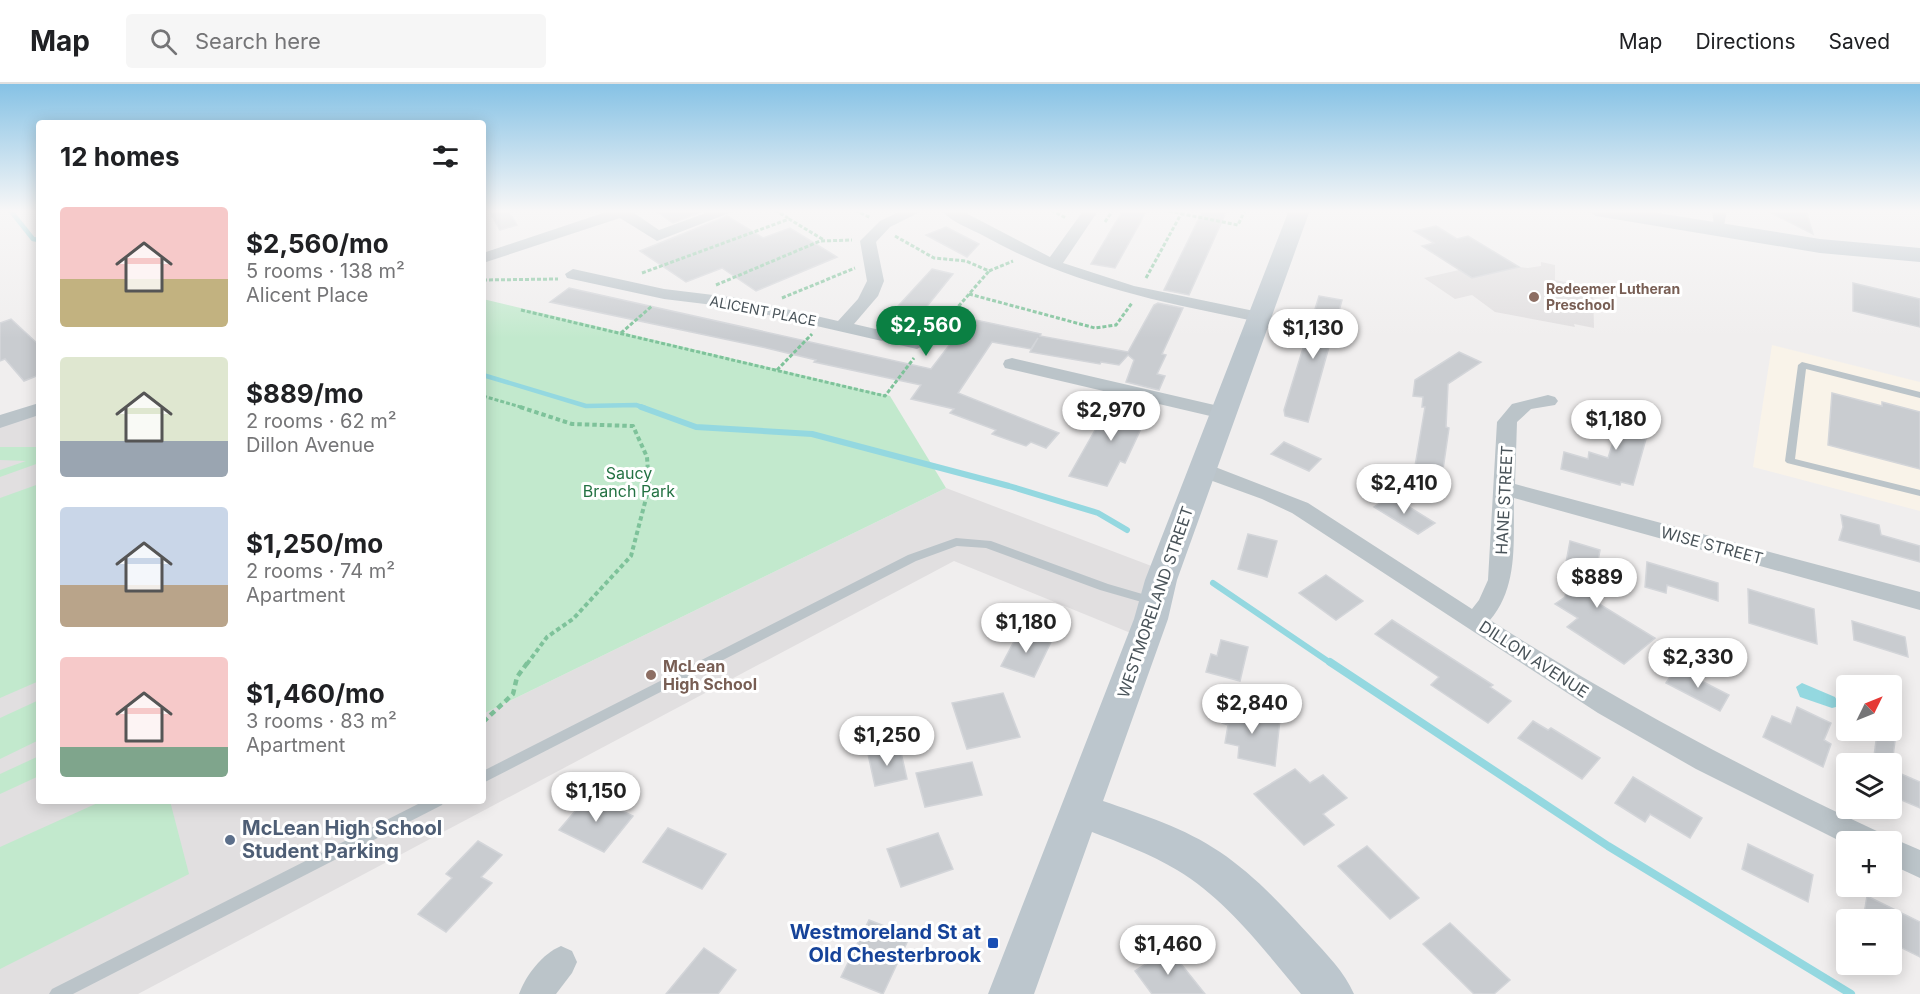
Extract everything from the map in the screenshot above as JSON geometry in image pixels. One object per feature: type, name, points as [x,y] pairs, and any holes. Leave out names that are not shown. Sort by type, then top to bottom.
[{"type":"main road","name":"WESTMORELAND STREET","points":[[1011,994],[1080,810],[1161,580],[1284,252]]},
{"type":"main road","points":[[1900,252],[1920,255]]},
{"type":"main road","points":[[1080,810],[1154,838],[1205,865],[1233,888],[1331,994]]},
{"type":"street","points":[[842,327],[868,297],[876,272],[869,252]]},
{"type":"street","points":[[1028,252],[1053,265],[1139,292],[1259,317]]},
{"type":"street","points":[[1053,265],[1061,252]]},
{"type":"street","name":"ALICENT PLACE","points":[[573,274],[666,295],[768,310],[914,343]]},
{"type":"street","points":[[1012,364],[1223,413]]},
{"type":"street","name":"HANE STREET","points":[[1474,621],[1489,604],[1500,580],[1507,422],[1511,413],[1533,402],[1548,401]]},
{"type":"street","points":[[0,422],[36,411]]},
{"type":"street","name":"DILLON AVENUE","points":[[1203,470],[1270,494],[1300,508],[1574,686],[1651,731],[1763,791],[1848,831]]},
{"type":"street","name":"WISE STREET","points":[[1504,488],[1920,601]]},
{"type":"street","points":[[1902,856],[1920,864]]},
{"type":"street","points":[[536,994],[561,962]]},
{"type":"lane","points":[[1920,396],[1802,365],[1790,461],[1920,493]]},
{"type":"lane","points":[[486,775],[942,546],[971,542],[1003,548],[1104,587],[1155,602]]},
{"type":"lane","points":[[57,994],[431,804]]},
{"type":"path","points":[[624,286],[638,275],[699,252]]},
{"type":"path","points":[[702,299],[711,288],[725,280],[793,252]]},
{"type":"path","points":[[924,252],[934,258],[966,261],[989,271]]},
{"type":"path","points":[[521,310],[885,396],[915,358],[900,355],[914,343],[930,339],[989,271],[1031,254]]},
{"type":"path","points":[[768,310],[779,299],[849,269],[873,265]]},
{"type":"path","points":[[486,280],[562,279],[573,274]]},
{"type":"path","points":[[621,333],[666,295]]},
{"type":"path","points":[[776,370],[823,323]]},
{"type":"path","points":[[486,397],[539,412],[564,423],[621,423],[633,426],[647,457],[648,487],[631,556],[573,619],[547,637],[517,677],[513,694],[500,709],[486,720]]},
{"type":"shaded area","name":"Redeemer Lutheran Preschool","points":[[1541,262],[1555,265],[1555,280],[1593,287],[1594,328],[1574,324],[1575,327],[1495,312],[1472,295],[1455,299],[1424,278],[1459,270],[1473,278],[1519,267],[1541,266]]},
{"type":"shaded area","points":[[1772,345],[1920,382],[1920,511],[1753,467]]},
{"type":"shaded area","name":"McLean High School","points":[[36,415],[36,804],[486,804],[486,713],[946,488],[1162,570],[1138,636],[954,561],[138,994],[0,994],[0,427]]},
{"type":"green space","name":"Saucy Branch Park","points":[[486,300],[890,396],[946,488],[486,713]]},
{"type":"green space","points":[[0,447],[36,447],[36,464],[0,477],[0,470],[26,461],[0,460]]},
{"type":"green space","points":[[36,485],[36,682],[0,698],[0,498]]},
{"type":"green space","points":[[36,701],[36,741],[0,759],[0,718]]},
{"type":"green space","points":[[36,757],[36,777],[0,794],[0,774]]},
{"type":"green space","points":[[95,804],[171,804],[189,874],[0,969],[0,847]]},
{"type":"water","points":[[1802,683],[1835,697],[1836,707],[1832,708],[1800,697],[1796,687]]},
{"type":"building","points":[[642,252],[830,252],[837,257],[756,291],[722,268],[686,282]]},
{"type":"building","points":[[959,252],[971,252],[967,257]]},
{"type":"building","points":[[1098,252],[1124,252],[1115,268],[1091,264]]},
{"type":"building","points":[[1182,252],[1208,252],[1189,295],[1164,290]]},
{"type":"building","points":[[1432,252],[1495,252],[1519,267],[1472,278]]},
{"type":"building","points":[[932,269],[953,274],[920,315],[912,322],[888,317]]},
{"type":"building","points":[[1853,283],[1920,299],[1920,327],[1853,311]]},
{"type":"building","points":[[569,288],[931,369],[957,335],[965,337],[976,320],[1041,334],[1040,336],[1128,352],[1154,305],[1158,303],[1183,308],[1162,354],[1166,355],[1157,374],[1165,376],[1159,390],[1126,382],[1134,360],[1128,355],[1119,365],[1101,362],[1100,364],[1030,352],[1038,338],[1031,349],[992,342],[958,393],[1059,433],[1046,448],[1031,442],[1026,446],[992,434],[996,430],[950,413],[954,409],[911,399],[921,385],[814,362],[816,360],[762,347],[550,302]]},
{"type":"building","points":[[1319,296],[1342,300],[1308,422],[1285,416],[1284,410]]},
{"type":"building","points":[[11,319],[36,342],[36,376],[24,381],[5,359],[0,361],[0,323]]},
{"type":"building","points":[[1459,352],[1481,362],[1448,384],[1446,427],[1449,428],[1440,490],[1412,484],[1425,407],[1422,407],[1423,397],[1413,396],[1415,380]]},
{"type":"building","points":[[1832,393],[1882,406],[1882,402],[1920,412],[1920,469],[1828,445]]},
{"type":"building","points":[[1118,397],[1152,405],[1125,463],[1120,461],[1107,486],[1069,476],[1107,409],[1111,410]]},
{"type":"building","points":[[1625,405],[1653,414],[1633,485],[1621,482],[1620,485],[1561,469],[1564,452],[1588,459],[1589,452],[1608,458]]},
{"type":"building","points":[[1284,442],[1321,459],[1309,471],[1271,454]]},
{"type":"building","points":[[1389,497],[1393,497],[1435,523],[1418,534],[1374,507]]},
{"type":"building","points":[[1841,515],[1879,525],[1881,535],[1920,546],[1920,562],[1839,540],[1843,527]]},
{"type":"building","points":[[1248,534],[1277,541],[1267,577],[1238,569]]},
{"type":"building","points":[[1570,541],[1600,550],[1591,599],[1655,638],[1624,664],[1567,627],[1578,618],[1555,604],[1565,597],[1571,570],[1565,568]]},
{"type":"building","points":[[1647,562],[1718,583],[1718,601],[1667,585],[1666,593],[1645,587]]},
{"type":"building","points":[[1326,575],[1363,601],[1336,620],[1299,593]]},
{"type":"building","points":[[1748,589],[1814,609],[1817,644],[1749,623]]},
{"type":"building","points":[[1392,620],[1493,685],[1490,687],[1511,701],[1488,723],[1431,685],[1439,677],[1375,634]]},
{"type":"building","points":[[1852,621],[1905,637],[1908,657],[1854,640]]},
{"type":"building","points":[[1019,632],[1051,642],[1034,677],[1001,666]]},
{"type":"building","points":[[1221,640],[1248,647],[1240,681],[1206,672],[1211,654],[1217,656]]},
{"type":"building","points":[[1676,668],[1729,695],[1720,711],[1666,683]]},
{"type":"building","points":[[1003,693],[1020,737],[967,749],[952,703]]},
{"type":"building","points":[[1224,706],[1280,719],[1275,766],[1238,758],[1239,746],[1225,743],[1228,725],[1222,723]]},
{"type":"building","points":[[1797,707],[1831,723],[1824,740],[1831,744],[1823,767],[1763,737],[1772,716],[1791,724]]},
{"type":"building","points":[[1533,721],[1548,730],[1551,728],[1600,758],[1582,779],[1518,738]]},
{"type":"building","points":[[1876,741],[1895,741],[1893,753],[1874,753]]},
{"type":"building","points":[[900,748],[907,779],[875,786],[868,754]]},
{"type":"building","points":[[972,762],[982,795],[925,807],[916,773]]},
{"type":"building","points":[[1295,769],[1310,783],[1323,775],[1347,798],[1323,814],[1334,825],[1304,845],[1254,794]]},
{"type":"building","points":[[1902,774],[1920,782],[1920,808],[1902,800]]},
{"type":"building","points":[[1633,777],[1702,818],[1690,838],[1650,814],[1645,822],[1615,803]]},
{"type":"building","points":[[589,795],[633,816],[604,852],[559,830]]},
{"type":"building","points":[[668,828],[726,854],[702,889],[643,862]]},
{"type":"building","points":[[938,833],[953,869],[901,887],[887,849]]},
{"type":"building","points":[[478,841],[502,855],[481,877],[492,883],[446,932],[418,914],[452,878],[446,874]]},
{"type":"building","points":[[1748,844],[1813,875],[1808,902],[1742,869]]},
{"type":"building","points":[[1367,846],[1419,898],[1390,919],[1338,866]]},
{"type":"building","points":[[1867,897],[1869,897],[1894,909],[1865,909]]},
{"type":"building","points":[[1902,913],[1920,922],[1920,957],[1902,948]]},
{"type":"building","points":[[869,920],[910,936],[883,994],[841,977]]},
{"type":"building","points":[[1450,923],[1510,980],[1494,994],[1474,994],[1423,944]]},
{"type":"building","points":[[704,948],[736,970],[718,994],[666,994]]},
{"type":"building","points":[[1169,949],[1205,994],[1152,994],[1135,971]]},
{"type":"waterway","points":[[486,376],[586,406],[636,405],[645,408]]},
{"type":"waterway","points":[[641,407],[696,427],[812,434],[1009,486],[1098,513],[1127,530]]},
{"type":"waterway","points":[[1213,583],[1332,664]]},
{"type":"waterway","points":[[1330,662],[1608,846],[1851,994]]},
{"type":"place","name":"Redeemer Lutheran Preschool","points":[[1534,297]]},
{"type":"place","name":"McLean High School","points":[[651,675]]},
{"type":"place","name":"McLean High School Student Parking","points":[[230,840]]},
{"type":"place","name":"Westmoreland St at Old Chesterbrook","points":[[993,943]]}]
